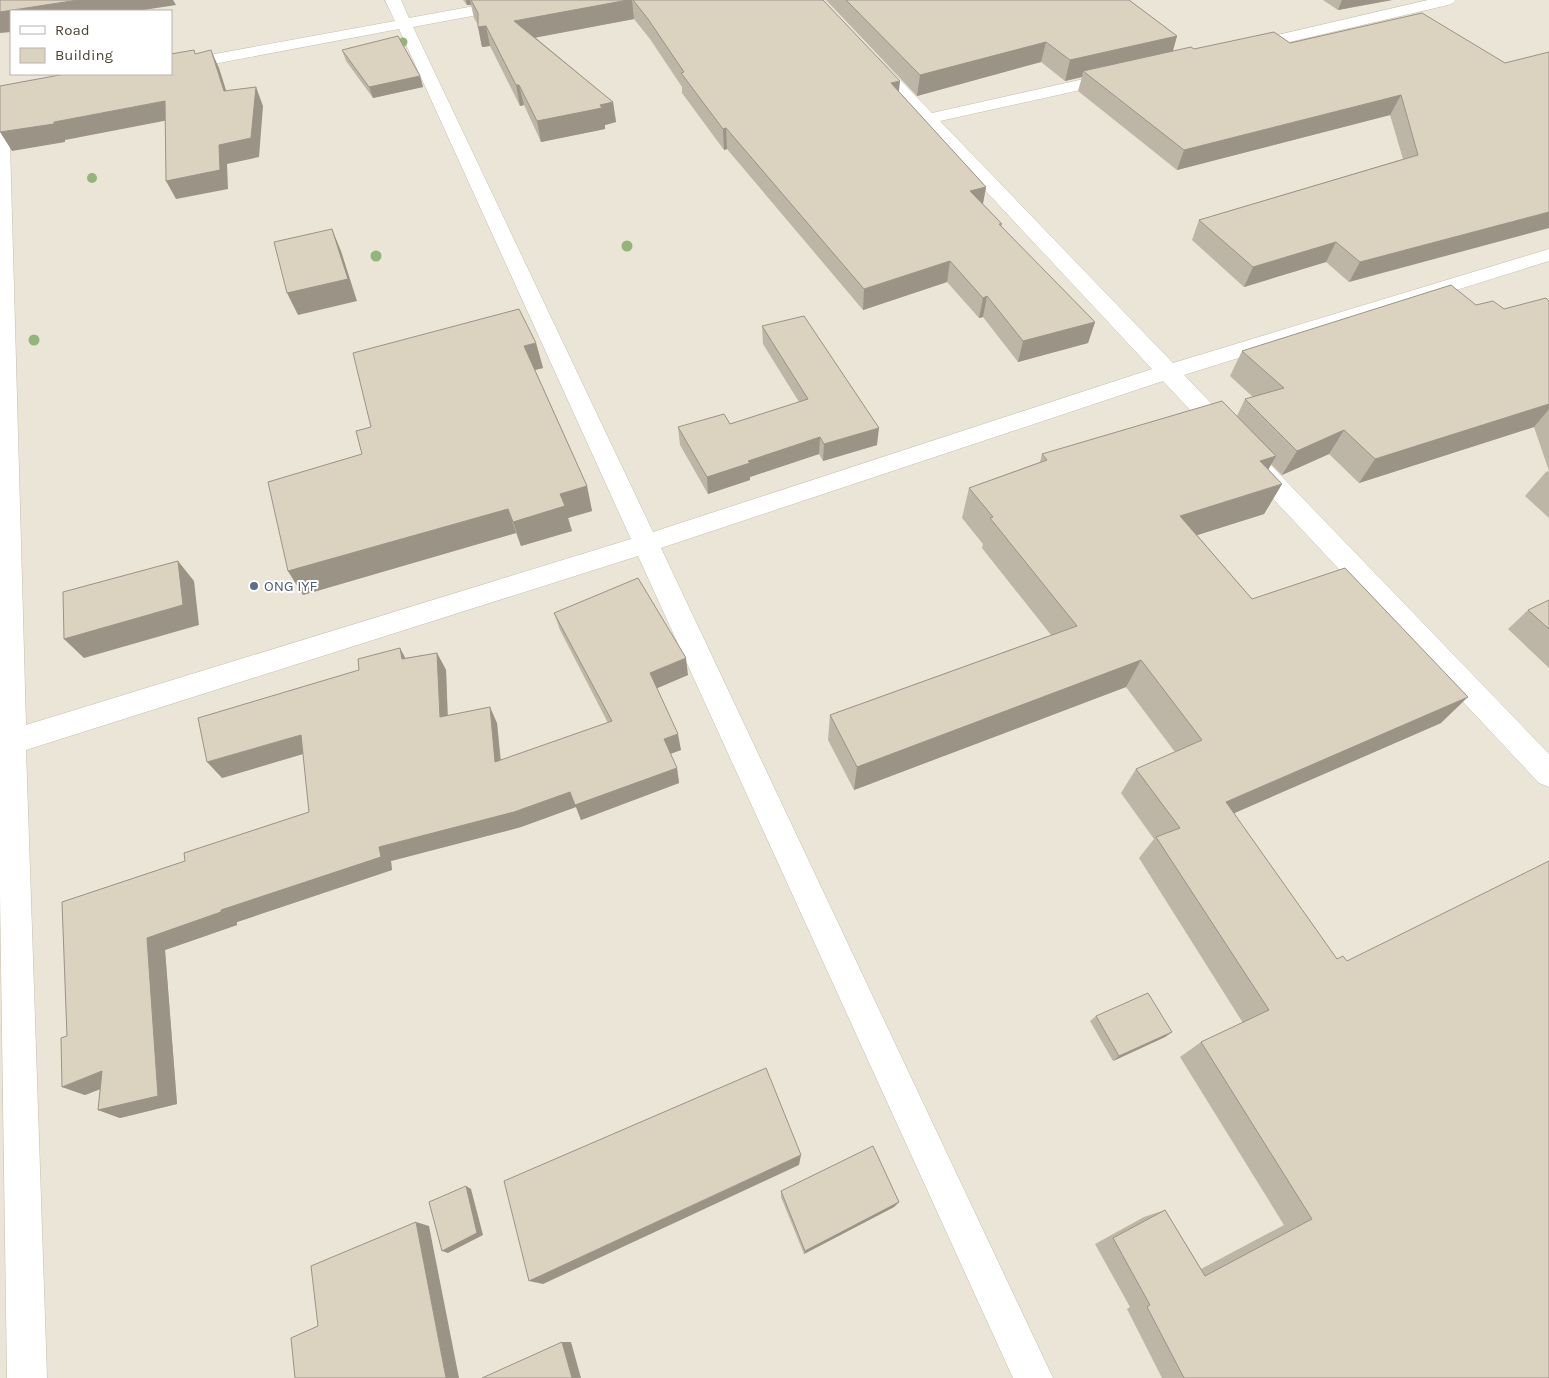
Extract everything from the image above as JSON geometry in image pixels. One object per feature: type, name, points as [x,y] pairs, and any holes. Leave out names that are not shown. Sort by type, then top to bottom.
[{"type":"street","points":[[172,67],[399,12],[532,0]]},
{"type":"street","points":[[1227,51],[1448,0]]},
{"type":"street","points":[[399,12],[1033,1378]]},
{"type":"street","points":[[861,49],[1549,774]]},
{"type":"street","points":[[927,119],[1130,73]]},
{"type":"street","points":[[3,101],[6,743],[27,1378]]},
{"type":"street","points":[[6,743],[646,544],[1168,372],[1549,255]]},
{"type":"shaded area","points":[[0,0],[1549,0],[1549,1378],[0,1378]]},
{"type":"building","points":[[0,0],[78,0],[10,10],[0,12]]},
{"type":"building","points":[[471,0],[628,0],[514,21],[613,102],[600,105],[602,108],[537,121],[486,26],[478,27],[478,13]]},
{"type":"building","points":[[633,0],[823,0],[900,81],[891,83],[986,187],[970,191],[1002,224],[999,224],[1095,322],[1023,341],[987,296],[983,298],[950,261],[864,289],[726,128],[723,129],[681,73],[684,72]]},
{"type":"building","points":[[846,0],[1129,0],[1177,36],[1070,60],[1046,42],[920,75]]},
{"type":"building","points":[[1422,13],[1505,63],[1549,52],[1549,212],[1360,262],[1336,242],[1253,267],[1199,220],[1418,155],[1401,95],[1184,150],[1083,71],[1191,47],[1194,49],[1274,32],[1290,43]]},
{"type":"building","points":[[398,36],[420,76],[369,87],[342,50]]},
{"type":"building","points":[[194,50],[195,54],[211,50],[224,91],[256,87],[251,138],[219,145],[220,170],[166,181],[165,101],[54,122],[54,124],[0,132],[0,86],[60,75],[172,75],[172,54]]},
{"type":"building","points":[[332,229],[348,279],[287,293],[274,242]]},
{"type":"building","points":[[1451,285],[1476,305],[1493,301],[1504,309],[1546,298],[1549,301],[1549,404],[1375,459],[1344,430],[1297,451],[1245,399],[1284,388],[1242,351]]},
{"type":"building","points":[[519,309],[536,343],[524,346],[587,486],[560,494],[565,506],[513,522],[508,509],[288,571],[268,482],[362,454],[356,431],[371,427],[353,353]]},
{"type":"building","points":[[804,316],[879,428],[824,444],[820,437],[707,477],[678,427],[724,414],[730,424],[808,399],[762,326]]},
{"type":"building","points":[[1222,401],[1276,456],[1260,461],[1282,484],[1180,516],[1252,599],[1345,568],[1468,697],[1226,802],[1337,959],[1343,956],[1347,961],[1549,861],[1549,1378],[1184,1378],[1147,1307],[1150,1305],[1113,1238],[1165,1210],[1205,1276],[1312,1219],[1201,1042],[1269,1010],[1156,837],[1180,828],[1136,769],[1202,740],[1141,660],[857,767],[830,715],[1077,626],[990,518],[993,517],[969,488],[1047,460],[1042,454]]},
{"type":"building","points":[[178,561],[183,605],[64,639],[63,592]]},
{"type":"building","points":[[638,578],[686,658],[650,673],[678,734],[664,739],[677,768],[575,805],[570,792],[514,812],[379,847],[381,857],[221,910],[221,912],[147,938],[158,1096],[98,1110],[102,1071],[62,1087],[61,1038],[67,1036],[62,902],[185,861],[184,853],[309,812],[301,735],[207,762],[198,718],[359,670],[358,659],[400,648],[402,659],[437,653],[440,717],[490,707],[495,762],[612,721],[554,613]]},
{"type":"building","points":[[1549,600],[1549,629],[1528,610]]},
{"type":"building","points":[[1148,993],[1172,1032],[1119,1056],[1096,1016]]},
{"type":"building","points":[[766,1068],[801,1155],[529,1281],[504,1181]]},
{"type":"building","points":[[873,1146],[899,1202],[805,1251],[781,1191]]},
{"type":"building","points":[[466,1186],[477,1233],[442,1251],[429,1202]]},
{"type":"building","points":[[416,1222],[446,1378],[295,1378],[291,1338],[318,1326],[311,1266]]},
{"type":"building","points":[[562,1342],[572,1378],[482,1378]]},
{"type":"place","name":"ONG IYF","points":[[254,586]]}]
